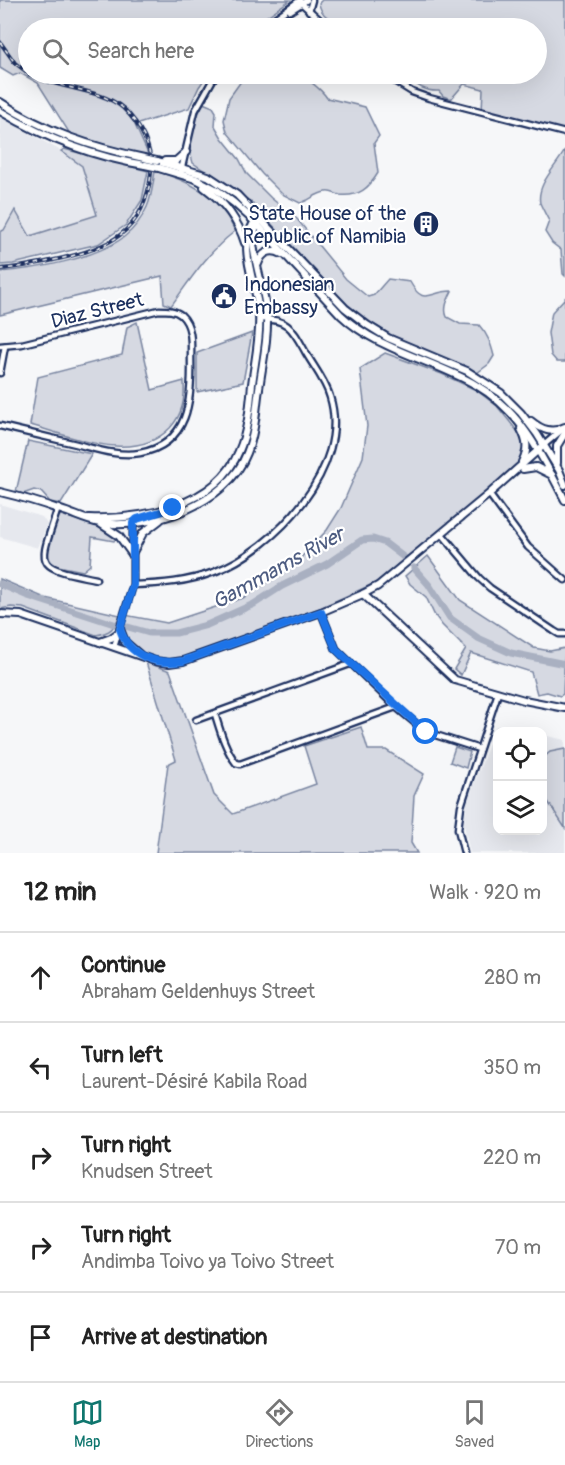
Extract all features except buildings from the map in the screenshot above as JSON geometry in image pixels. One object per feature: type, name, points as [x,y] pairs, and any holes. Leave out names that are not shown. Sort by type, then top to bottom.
[{"type":"street","points":[[276,18],[300,1],[307,0]]},
{"type":"street","points":[[308,10],[312,0]]},
{"type":"street","points":[[300,1],[317,18]]},
{"type":"street","points":[[282,14],[291,10],[300,1]]},
{"type":"street","points":[[291,10],[308,10]]},
{"type":"street","points":[[181,171],[195,111],[210,84]]},
{"type":"street","points":[[399,84],[429,98],[565,133]]},
{"type":"street","points":[[0,102],[32,122],[68,138],[145,162]]},
{"type":"street","points":[[0,111],[44,135],[78,148],[158,164],[181,171],[196,179],[225,196],[258,220],[357,319],[388,338],[482,379],[546,431],[565,430]]},
{"type":"street","points":[[158,164],[176,161],[186,152]]},
{"type":"street","points":[[181,171],[197,172],[223,184],[237,195],[285,256],[356,328],[382,344],[477,385],[503,405],[525,429],[565,500]]},
{"type":"street","points":[[114,647],[133,585],[133,523],[137,519],[188,501],[211,486],[232,465],[244,436],[263,319],[243,236],[232,215],[218,198],[196,179]]},
{"type":"street","points":[[249,261],[248,235],[258,220]]},
{"type":"street","points":[[132,554],[149,527],[183,511],[221,488],[239,468],[247,454],[256,411],[263,319],[253,237],[258,220]]},
{"type":"street","points":[[258,268],[258,261],[265,253],[274,251],[285,256]]},
{"type":"street","name":"Diaz Street","points":[[0,426],[109,452],[139,453],[163,444],[180,427],[186,416],[191,387],[189,327],[181,316],[169,310],[159,310],[22,344],[2,346]]},
{"type":"street","points":[[133,585],[188,580],[215,572],[252,553],[288,521],[316,483],[330,447],[333,430],[331,398],[292,328],[285,323],[263,319]]},
{"type":"street","points":[[0,373],[2,346]]},
{"type":"street","points":[[503,405],[518,424],[527,442],[521,468]]},
{"type":"street","points":[[521,413],[545,446],[565,485]]},
{"type":"street","points":[[0,614],[21,615],[142,657],[169,663],[183,661],[321,612],[378,586],[565,430]]},
{"type":"street","points":[[559,470],[556,452],[565,430]]},
{"type":"street","points":[[521,468],[536,467],[552,475]]},
{"type":"street","points":[[2,492],[58,508],[99,523],[119,536],[132,554]]},
{"type":"street","points":[[489,494],[528,547],[565,580]]},
{"type":"street","points":[[58,508],[44,551],[45,561],[56,570],[96,579]]},
{"type":"street","points":[[99,523],[133,523],[183,511]]},
{"type":"street","points":[[116,518],[152,514]]},
{"type":"street","points":[[83,517],[116,518],[133,523]]},
{"type":"street","points":[[441,534],[490,588],[554,631],[565,634]]},
{"type":"street","points":[[363,594],[455,680],[498,693],[565,708]]},
{"type":"street","points":[[321,612],[336,649],[396,707],[426,732],[479,749]]},
{"type":"street","points":[[99,642],[111,638],[119,631]]},
{"type":"street","points":[[119,631],[125,642],[142,657]]},
{"type":"street","points":[[196,720],[350,664]]},
{"type":"street","points":[[464,853],[458,829],[458,818],[498,693]]},
{"type":"street","points":[[215,714],[234,761],[240,764],[396,707]]},
{"type":"shaded area","points":[[0,0],[290,0],[264,18],[18,18],[18,74],[13,76],[0,68]]},
{"type":"shaded area","points":[[322,0],[565,0],[565,132],[482,111],[483,89],[464,84],[547,84],[547,18],[329,18],[320,9],[319,3]]},
{"type":"shaded area","points":[[39,84],[201,84],[189,108],[135,125],[149,156],[93,143],[70,134]]},
{"type":"shaded area","points":[[239,84],[314,84],[327,98],[365,107],[379,136],[374,143],[378,173],[371,183],[353,195],[322,193],[300,203],[282,194],[227,132],[224,120],[229,98]]},
{"type":"shaded area","points":[[416,84],[464,84],[451,99],[443,96],[439,91]]},
{"type":"shaded area","points":[[203,103],[213,107],[216,112],[215,126],[247,174],[297,219],[346,279],[368,297],[374,295],[388,279],[410,282],[423,296],[452,291],[446,307],[447,317],[460,324],[479,325],[489,340],[494,356],[489,364],[477,373],[391,335],[355,313],[250,201],[193,163],[191,140]]},
{"type":"shaded area","points":[[0,117],[61,151],[82,166],[97,215],[30,236],[4,230],[0,232]]},
{"type":"shaded area","points":[[64,149],[148,171],[142,200],[126,225],[98,244],[0,265],[0,232],[4,230],[15,210],[30,236],[97,215],[82,166],[61,151]]},
{"type":"shaded area","points":[[565,150],[565,276],[561,250],[552,243],[545,232],[549,221],[540,203],[540,196],[544,182]]},
{"type":"shaded area","points":[[155,171],[202,191],[220,207],[234,229],[234,232],[200,267],[171,306],[164,303],[162,276],[0,315],[0,272],[65,262],[112,245],[131,231],[143,215],[151,194]]},
{"type":"shaded area","points":[[565,298],[565,362],[557,362],[551,355],[548,333],[552,312]]},
{"type":"shaded area","points":[[137,322],[152,390],[184,381],[182,406],[170,428],[155,439],[139,445],[121,446],[83,441],[30,425],[38,377],[122,355],[127,327]]},
{"type":"shaded area","points":[[252,333],[243,382],[197,392],[197,353]]},
{"type":"shaded area","points":[[385,353],[442,374],[476,390],[497,406],[522,437],[523,450],[518,466],[375,583],[320,608],[180,659],[155,658],[133,649],[120,629],[125,615],[167,623],[243,598],[295,564],[327,530],[341,508],[363,457],[367,426],[360,369]]},
{"type":"shaded area","points":[[28,441],[92,454],[61,504],[50,502],[41,492],[34,490],[23,494],[16,492]]},
{"type":"shaded area","points":[[0,504],[42,517],[47,524],[38,548],[0,537]]},
{"type":"shaded area","points":[[61,515],[102,528],[117,538],[114,541],[92,537],[90,565],[83,571],[53,565],[46,553],[58,517]]},
{"type":"shaded area","points":[[428,556],[460,600],[534,648],[550,651],[565,648],[563,694],[560,696],[547,692],[537,694],[531,672],[471,653],[461,675],[454,669],[466,649],[442,625],[426,597],[410,584],[405,576]]},
{"type":"shaded area","points":[[0,579],[45,598],[120,615],[111,629],[96,635],[23,608],[0,609]]},
{"type":"shaded area","points":[[146,662],[170,671],[214,795],[233,814],[316,784],[304,746],[361,727],[368,750],[386,750],[424,774],[414,796],[411,843],[417,853],[156,853],[168,764],[176,760]]},
{"type":"shaded area","points":[[493,734],[493,835],[547,835],[547,736],[565,740],[565,853],[470,853],[464,825],[466,805]]},
{"type":"shaded area","points":[[455,747],[470,752],[466,768],[450,762]]},
{"type":"shaded area","points":[[565,749],[565,828],[547,800],[547,755]]},
{"type":"waterway","name":"Gammams River","points":[[128,627],[149,633],[176,633],[207,625],[254,604],[282,586],[327,564],[362,540],[373,539],[385,543],[406,559]]},
{"type":"waterway","name":"Gammams River","points":[[414,568],[429,585],[450,618],[478,638],[511,653],[565,664]]},
{"type":"waterway","name":"Gammams River","points":[[0,584],[28,596],[114,624]]},
{"type":"railway","points":[[0,42],[18,65]]},
{"type":"railway","points":[[0,269],[73,256],[106,243],[120,235],[132,224],[147,194],[151,173],[150,155],[148,146],[135,122],[123,108],[113,101],[90,92],[56,84]]},
{"type":"place","name":"State House of the Republic of Namibia","points":[[426,224]]},
{"type":"place","name":"Indonesian Embassy","points":[[224,296]]},
{"type":"route","points":[[173,508],[137,519],[133,523],[133,585],[120,629],[130,648],[142,657],[155,661],[169,663],[183,661],[321,612],[336,649],[396,707],[426,732]]}]
